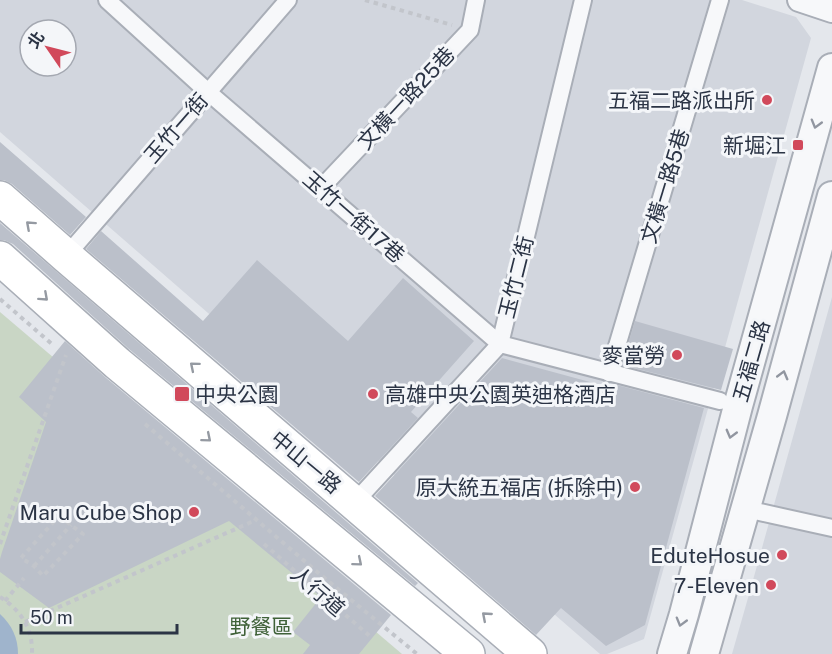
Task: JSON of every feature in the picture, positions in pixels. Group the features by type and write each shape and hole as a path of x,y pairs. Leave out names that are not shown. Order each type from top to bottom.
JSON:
{"main road":[{"name":"中山一路","path":"0,198 530,654"},
{"path":"0,258 117,363 468,654"}],"street":[{"name":"玉竹一街17巷","path":"107,0 208,92 500,344"},
{"name":"玉竹一街","path":"66,256 288,0"},
{"name":"文橫一路25巷","path":"321,189 470,30 476,0"},
{"name":"玉竹二街","path":"354,503 500,344 583,0"},
{"name":"文橫一路5巷","path":"609,373 720,0"},
{"path":"799,0 832,11"},
{"name":"五福二路","path":"672,654 832,68"},
{"name":"五福二路","path":"704,654 832,196"},
{"path":"500,344 720,401"},
{"path":"746,509 832,528"}],"path":[{"path":"365,0 470,30"},
{"path":"0,299 66,356 0,544"},
{"path":"138,418 316,571 417,654"},
{"path":"59,516 82,534 43,576 34,566 21,558 59,516"},
{"path":"25,622 256,520"},
{"path":"34,566 71,525"},
{"name":"人行道","path":"264,544 372,638"},
{"path":"5,601 24,578"},
{"path":"0,597 12,605 25,622 32,643 32,654"}],"shaded area":[{"path":"0,0 742,0 796,17 811,38 644,639 607,654 600,654 0,132"},
{"path":"832,297 832,654 732,654 748,598"}],"green space":[{"name":"中央公園","path":"0,312 402,654 0,654"}],"water":[{"path":"0,614 14,632 18,654 0,654"}],"building":[{"path":"0,142 86,217 70,235 12,184 0,180"},
{"path":"0,223 418,583 415,586 129,349 13,244 0,240"},
{"path":"101,231 203,321 257,260 348,341 403,278 474,341 411,412 418,418 359,482 86,249"},
{"name":"麥當勞","path":"635,321 733,349 721,390 622,365"},
{"path":"65,341 105,377 391,615 359,654 303,654 310,645 293,632 321,597 229,521 49,608 0,572 2,552 46,422 19,397"},
{"path":"502,358 612,388 613,384 704,408 645,625 606,646 561,608 536,635 375,496"}],"place":[{"name":"五福二路派出所","path":"767,100"},
{"name":"新堀江","path":"798,145"},
{"name":"麥當勞","path":"677,355"},
{"name":"中央公園","path":"182,394"},
{"name":"高雄中央公園英迪格酒店","path":"373,394"},
{"name":"原大統五福店 (拆除中)","path":"635,487"},
{"name":"Maru Cube Shop","path":"194,512"},
{"name":"EduteHosue","path":"782,555"},
{"name":"7-Eleven","path":"771,585"}],"park label":[{"name":"野餐區","path":"261,626"}]}
